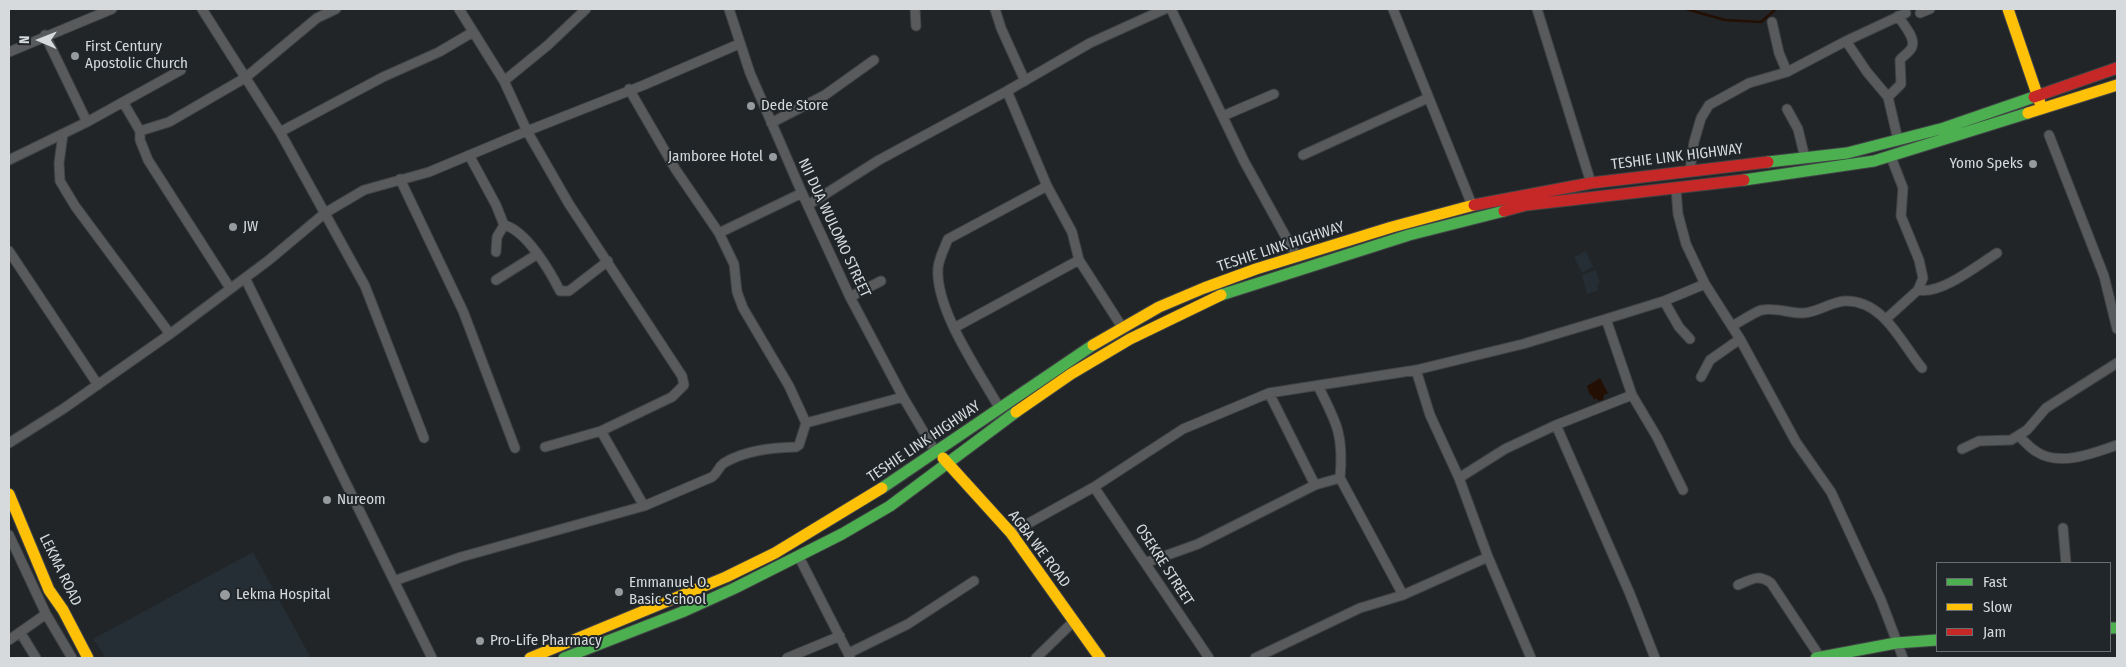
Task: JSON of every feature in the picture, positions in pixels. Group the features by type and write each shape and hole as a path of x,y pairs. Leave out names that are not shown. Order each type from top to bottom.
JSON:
{"main road":[{"path":"2008,9 2042,110"},
{"name":"TESHIE LINK HIGHWAY","path":"530,658 726,577 775,553 890,483 935,450 1000,409 1078,354 1159,307 1204,288 1256,269 1392,227 1472,205 1591,183 1847,153 1944,128 2117,68"},
{"name":"TESHIE LINK HIGHWAY","path":"564,658 682,612 799,557 890,506 1071,374 1130,339 1217,296 1410,235 1478,216 1526,206 1801,173 1891,157 2117,85"},
{"name":"AGBA WE ROAD","path":"935,450 949,462 1011,533 1100,658"},
{"name":"LEKMA ROAD","path":"9,494 50,590 63,610 88,658"},
{"path":"1818,657 1896,643 1936,640"}],"street":[{"path":"9,52 45,35 112,9"},
{"path":"202,9 280,132 365,286 424,438"},
{"path":"140,131 170,122 190,108 245,78 318,18 336,9"},
{"path":"459,9 504,81 527,131 569,204 682,376 684,386 672,397 601,431 545,447"},
{"path":"504,81 548,45 586,9"},
{"name":"NII DUA WULOMO STREET","path":"728,9 739,44 771,123 850,297 903,397 935,450"},
{"path":"915,9 916,26"},
{"path":"995,9 1001,28 1025,81"},
{"path":"808,204 879,160 1090,44 1165,9"},
{"path":"1172,9 1244,161 1297,257"},
{"path":"1394,9 1472,205"},
{"path":"1537,9 1591,183"},
{"path":"1920,13 1930,9"},
{"path":"1690,170 1694,142 1702,118 1709,105 1749,82 1787,72 1902,14 1911,37 1912,47 1900,60 1901,84 1888,97"},
{"path":"1772,22 1779,54 1787,72"},
{"path":"280,132 383,77 439,52 473,32"},
{"path":"45,35 87,122"},
{"path":"1846,41 1867,72 1888,97 1898,140"},
{"path":"9,443 63,409 170,334 325,213 364,190 429,172 629,89 644,85 739,44"},
{"path":"771,123 825,95 874,60"},
{"path":"9,160 87,122 181,70"},
{"path":"394,582 461,557 644,506 712,477 722,464 744,454 770,448 796,447 799,445 806,423 789,386 743,308 737,292 734,264 719,233 676,170 629,89"},
{"path":"1007,91 1047,186 1072,232 1079,260 1122,327"},
{"path":"1223,116 1274,94"},
{"path":"1303,155 1428,98"},
{"path":"123,102 140,131 140,140 148,160 230,288"},
{"path":"1787,109 1798,129 1805,158"},
{"path":"63,134 59,163 60,181 75,206 170,334"},
{"path":"2049,135 2104,276 2117,329"},
{"path":"469,154 496,204 504,225"},
{"path":"1886,319 1918,290 1922,278 1921,269 1900,216 1903,188 1891,157"},
{"path":"400,179 463,311 515,448"},
{"path":"1000,409 954,328 938,286 938,268 948,239 1047,186"},
{"path":"1676,189 1678,214 1686,244 1705,284 1740,339 1796,442 1831,492 1881,600 1903,658"},
{"path":"719,233 802,192"},
{"path":"504,225 510,226 520,233 548,269 560,290 568,290 608,262"},
{"path":"496,252 497,237 504,225"},
{"path":"9,251 98,385"},
{"path":"1918,290 1931,291 1946,284 1997,253"},
{"path":"496,280 536,255"},
{"path":"954,328 1079,260"},
{"path":"244,278 432,658"},
{"path":"850,297 881,280"},
{"path":"1011,533 1094,487 1184,429 1269,393 1416,370 1523,344 1664,301 1705,284"},
{"path":"1664,301 1679,327 1690,338"},
{"path":"1732,326 1761,310 1803,313 1842,301 1866,306 1886,319 1922,368"},
{"path":"1606,319 1632,394 1683,490"},
{"path":"1701,377 1710,360 1740,339"},
{"path":"1962,449 1979,442 2007,441 2019,436 2027,430 2046,408 2117,363"},
{"path":"1416,370 1430,415 1459,478 1488,557 1529,658"},
{"path":"1318,386 1333,416 1341,439 1340,478 1403,594"},
{"path":"1269,393 1314,485"},
{"path":"1459,478 1505,449 1556,425 1632,394"},
{"path":"806,423 903,397"},
{"path":"1556,425 1630,594 1655,658"},
{"path":"601,431 644,506"},
{"path":"2019,436 2037,452 2056,458 2082,456 2117,445"},
{"path":"1145,563 1198,544 1314,485 1340,478"},
{"name":"OSEKRE STREET","path":"1094,487 1209,658"},
{"path":"2063,528 2066,562"},
{"path":"9,535 46,614 72,658"},
{"path":"799,557 850,656 908,624 974,581"},
{"path":"1254,658 1360,608 1403,594 1488,557"},
{"path":"1738,585 1755,578 1764,578 1771,583 1818,657"},
{"path":"9,640 46,614"},
{"path":"1036,658 1074,621"},
{"path":"20,632 36,658"},
{"path":"787,658 840,636"}],"shaded area":[{"path":"1586,251 1593,267 1582,273 1574,257"},
{"path":"1596,270 1600,283 1597,286 1599,290 1587,294 1582,275"},
{"path":"1600,378 1608,393 1604,395 1603,400 1599,401 1596,398 1594,400 1592,395 1590,395 1587,386"},
{"name":"Lekma Hospital","path":"253,552 311,658 106,658 93,639"}],"waterway":[{"path":"1686,9 1725,20 1761,22 1776,9"}],"traffic: fast":[{"path":"1768,162 1847,153 1944,128 2034,97"},
{"path":"1744,180 1874,161 2028,113"},
{"path":"1221,295 1409,235 1504,211"},
{"path":"882,488 1093,345"},
{"path":"564,658 682,612 735,588 842,534 890,506 1016,412"},
{"path":"2111,628 2117,628"},
{"path":"1816,658 1896,643 1936,640"}],"traffic: slow":[{"path":"2008,9 2040,103"},
{"path":"2028,113 2117,85"},
{"path":"1093,345 1159,307 1204,288 1256,269 1392,227 1474,205"},
{"path":"1016,412 1071,374 1130,339 1221,295"},
{"path":"943,458 1011,533 1100,658"},
{"path":"530,658 726,577 775,553 882,488"},
{"path":"9,494 49,590 63,610 88,658"}],"traffic: jam":[{"path":"2034,97 2117,68"},
{"path":"1474,205 1591,183 1768,162"},
{"path":"1504,211 1526,205 1744,180"}],"place":[{"name":"First Century Apostolic Church","path":"75,56"},
{"name":"Dede Store","path":"751,106"},
{"name":"Jamboree Hotel","path":"773,157"},
{"name":"Yomo Speks","path":"2033,164"},
{"name":"JW","path":"233,227"},
{"name":"Nureom","path":"327,500"},
{"name":"Emmanuel O. Basic School","path":"619,592"},
{"name":"Lekma Hospital","path":"225,595"},
{"name":"Pro-Life Pharmacy","path":"480,641"}]}
